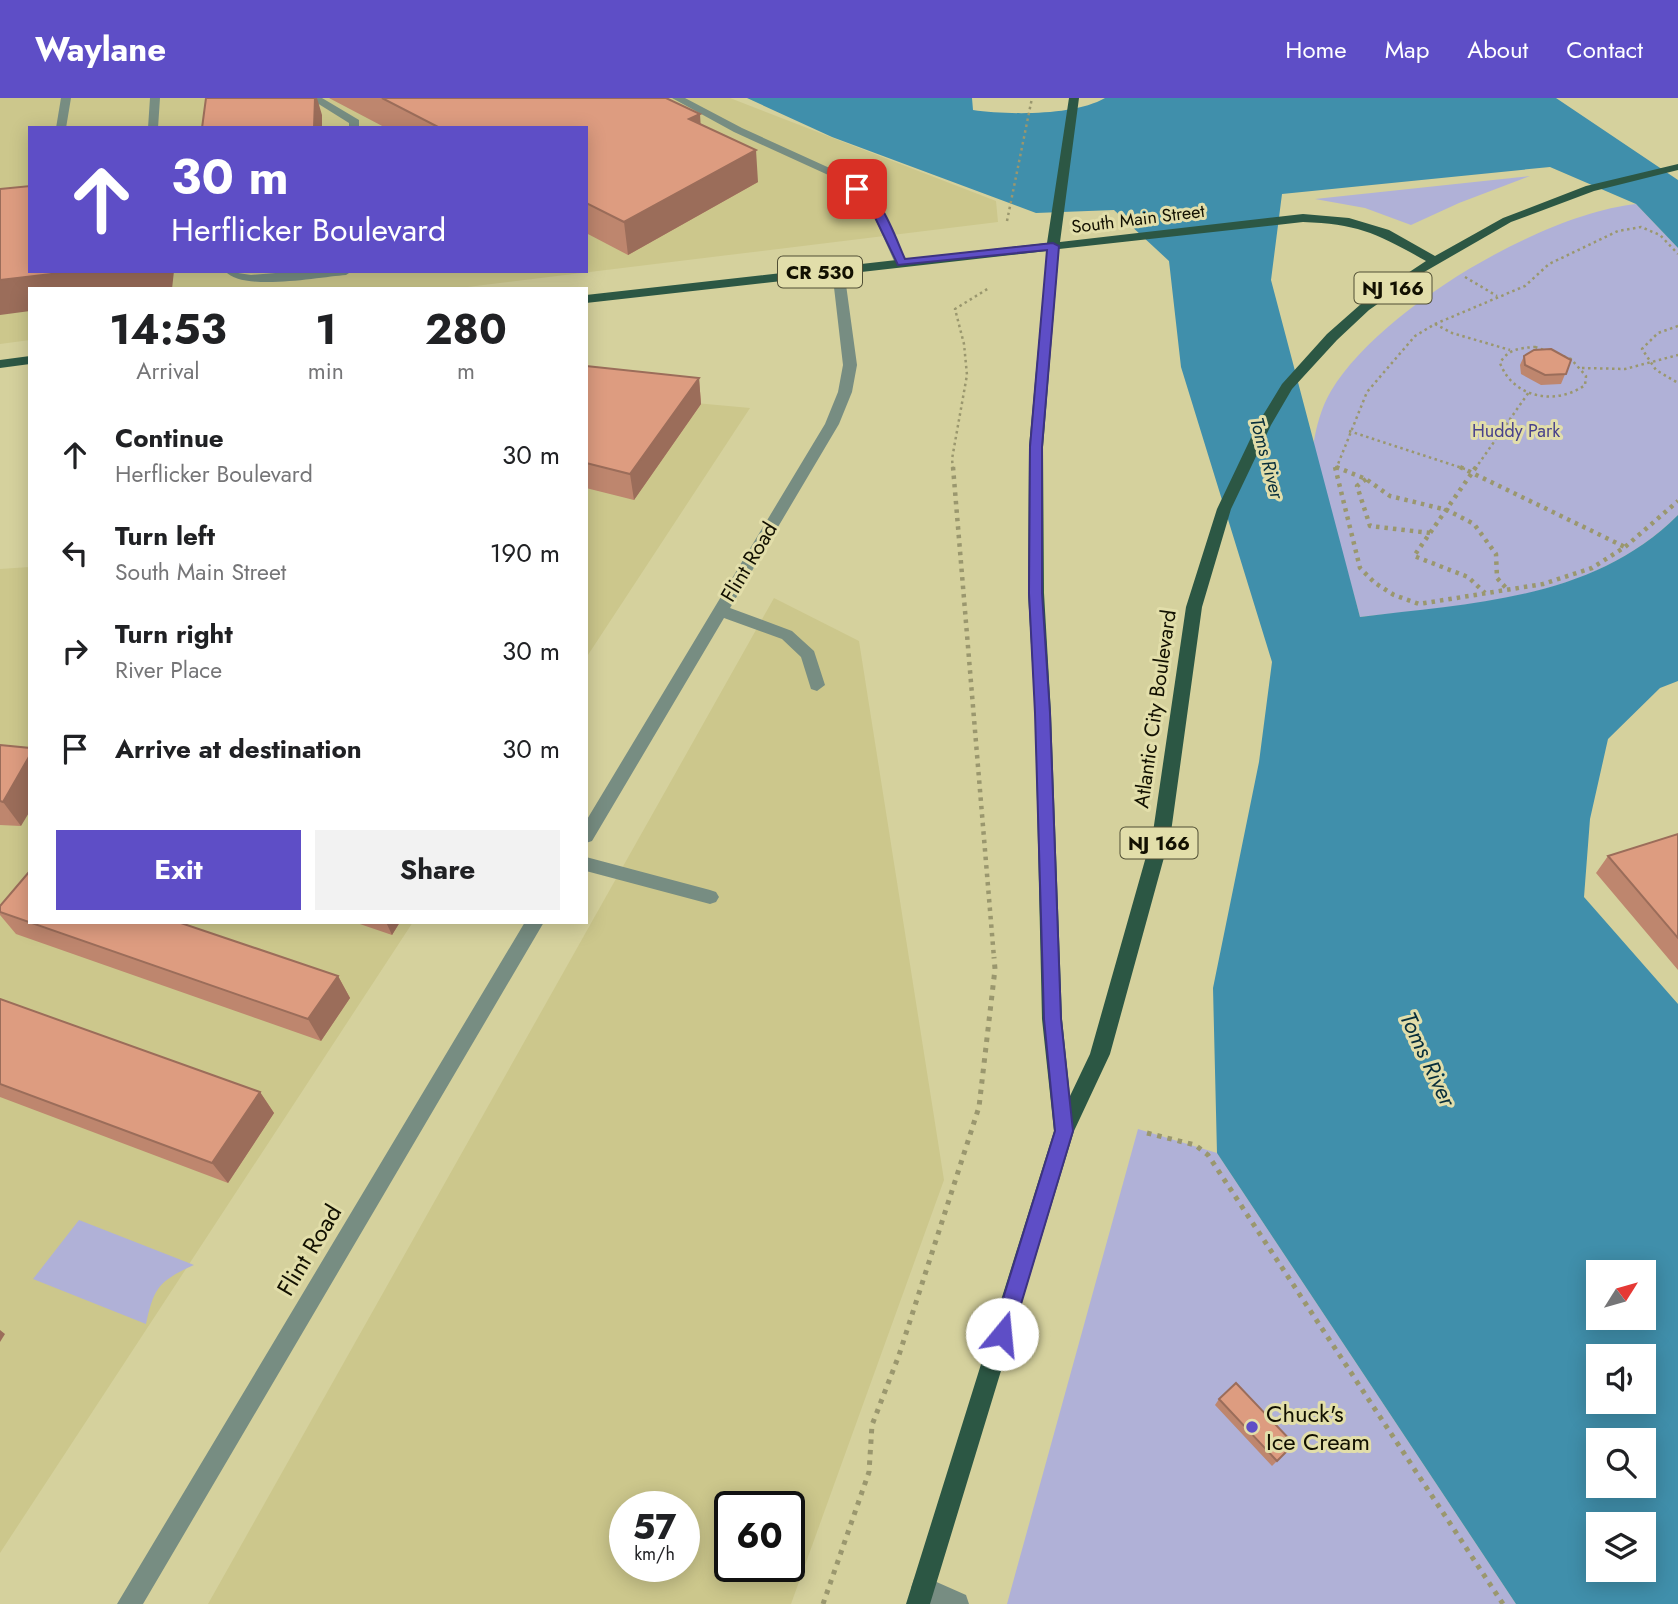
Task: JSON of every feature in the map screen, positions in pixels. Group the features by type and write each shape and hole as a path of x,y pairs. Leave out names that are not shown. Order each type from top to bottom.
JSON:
{"main road":[{"name":"NJ 166","path":"1064,1131 1052,1019 1043,713 1035,593 1036,447 1053,246 1074,98"},
{"name":"Atlantic City Boulevard","path":"921,1596 1064,1131 1100,1054 1162,832 1194,607 1224,509 1264,425 1287,387 1332,337 1365,307 1435,261 1507,220 1590,188 1676,168"},
{"name":"South Main Street","path":"588,299 1303,218 1345,220 1385,233 1435,261"},
{"path":"0,363 28,360"}],"street":[{"path":"61,126 66,98"},
{"path":"153,126 155,98"},
{"path":"314,98 354,125"},
{"path":"677,98 738,130 841,177 873,201 901,263"},
{"name":"Flint Road","path":"588,833 832,424 845,392 850,365 838,270"},
{"path":"232,273 251,279 320,273"},
{"path":"720,611 787,635 808,655 817,685"},
{"path":"588,865 710,897"},
{"name":"Flint Road","path":"129,1604 534,924"},
{"path":"921,1596 957,1604"}],"path":[{"path":"1006,224 1032,98"},
{"path":"1678,254 1660,235 1641,227 1618,231 1549,264 1525,286 1435,324 1415,336 1367,392 1335,467 1360,568 1375,583 1394,595 1419,604 1543,584 1592,568 1625,547 1678,501"},
{"path":"1455,271 1498,296"},
{"path":"822,1604 869,1472 872,1425 899,1355 979,1107 995,970 952,458 967,375 964,344 955,309 989,288"},
{"path":"1435,324 1449,333 1488,341 1511,351 1535,347 1549,349 1563,354 1582,368 1625,369 1678,355"},
{"path":"1678,326 1658,333 1642,349 1646,362 1678,383"},
{"path":"1511,351 1500,363 1501,371 1507,379 1529,392 1552,396 1576,393 1586,381 1582,368"},
{"path":"1485,593 1468,577 1414,556 1529,392"},
{"path":"1349,431 1474,472 1625,547"},
{"path":"1335,467 1366,480 1390,496 1447,510 1474,524 1496,554 1497,578 1508,590"},
{"path":"1366,480 1357,486 1370,526 1430,533"},
{"path":"1147,1133 1195,1145 1208,1155 1503,1604"}],"shaded area":[{"path":"0,98 730,98 996,201 998,222 588,272 588,126 28,126 28,273 582,273 467,287 28,287 28,340 0,344"},
{"path":"588,393 750,408 588,655"},
{"path":"28,567 28,924 412,924 0,1553 0,569"},
{"path":"774,598 859,641 944,1180 805,1565 805,1491 714,1491 714,1582 799,1582 791,1604 208,1604"}],"green space":[{"path":"1530,176 1411,225 1365,208 1315,199"},
{"name":"Huddy Park","path":"1636,204 1678,248 1678,515 1645,543 1608,565 1570,581 1487,601 1360,617 1313,447 1319,418 1331,391 1354,360 1386,329 1424,298 1467,270 1556,226 1598,212"},
{"path":"1138,1129 1217,1153 1516,1604 1007,1604"},
{"path":"79,1220 194,1265 166,1281 155,1293 146,1324 33,1279"}],"water":[{"name":"Toms River","path":"747,98 972,98 973,110 1040,113 1076,108 1105,98 1556,98 1678,180 1678,248 1636,204 1550,167 1282,194 1271,280 1360,617 1487,601 1570,581 1608,565 1645,543 1678,515 1678,681 1660,688 1608,739 1590,819 1584,897 1678,1004 1678,1604 1516,1604 1217,1153 1213,988 1259,762 1272,662 1181,367 1169,261 1114,210 1036,213 832,137"}],"building":[{"path":"206,98 315,98 314,126 202,126"},
{"path":"382,98 666,98 700,114 689,119 756,150 624,222 588,204 588,126 436,126"},
{"path":"28,186 28,273 60,273 0,280 0,189"},
{"path":"1551,349 1571,360 1566,374 1545,375 1525,365 1524,356 1534,350"},
{"path":"588,366 699,378 630,474 588,464"},
{"path":"0,745 28,748 28,758 3,802 0,801"},
{"path":"1678,834 1678,938 1608,856"},
{"path":"28,873 28,922 0,912 0,906"},
{"path":"35,924 184,924 338,976 308,1019"},
{"path":"0,999 260,1092 212,1163 0,1084"},
{"name":"Chuck's Ice Cream","path":"1236,1383 1294,1444 1277,1461 1219,1399"}],"place":[{"name":"Chuck's Ice Cream","path":"1252,1427"}],"route":[{"path":"857,189 873,201 901,263 1053,246 1036,447 1035,593 1043,713 1052,1019 1064,1131 1002,1334"}]}
